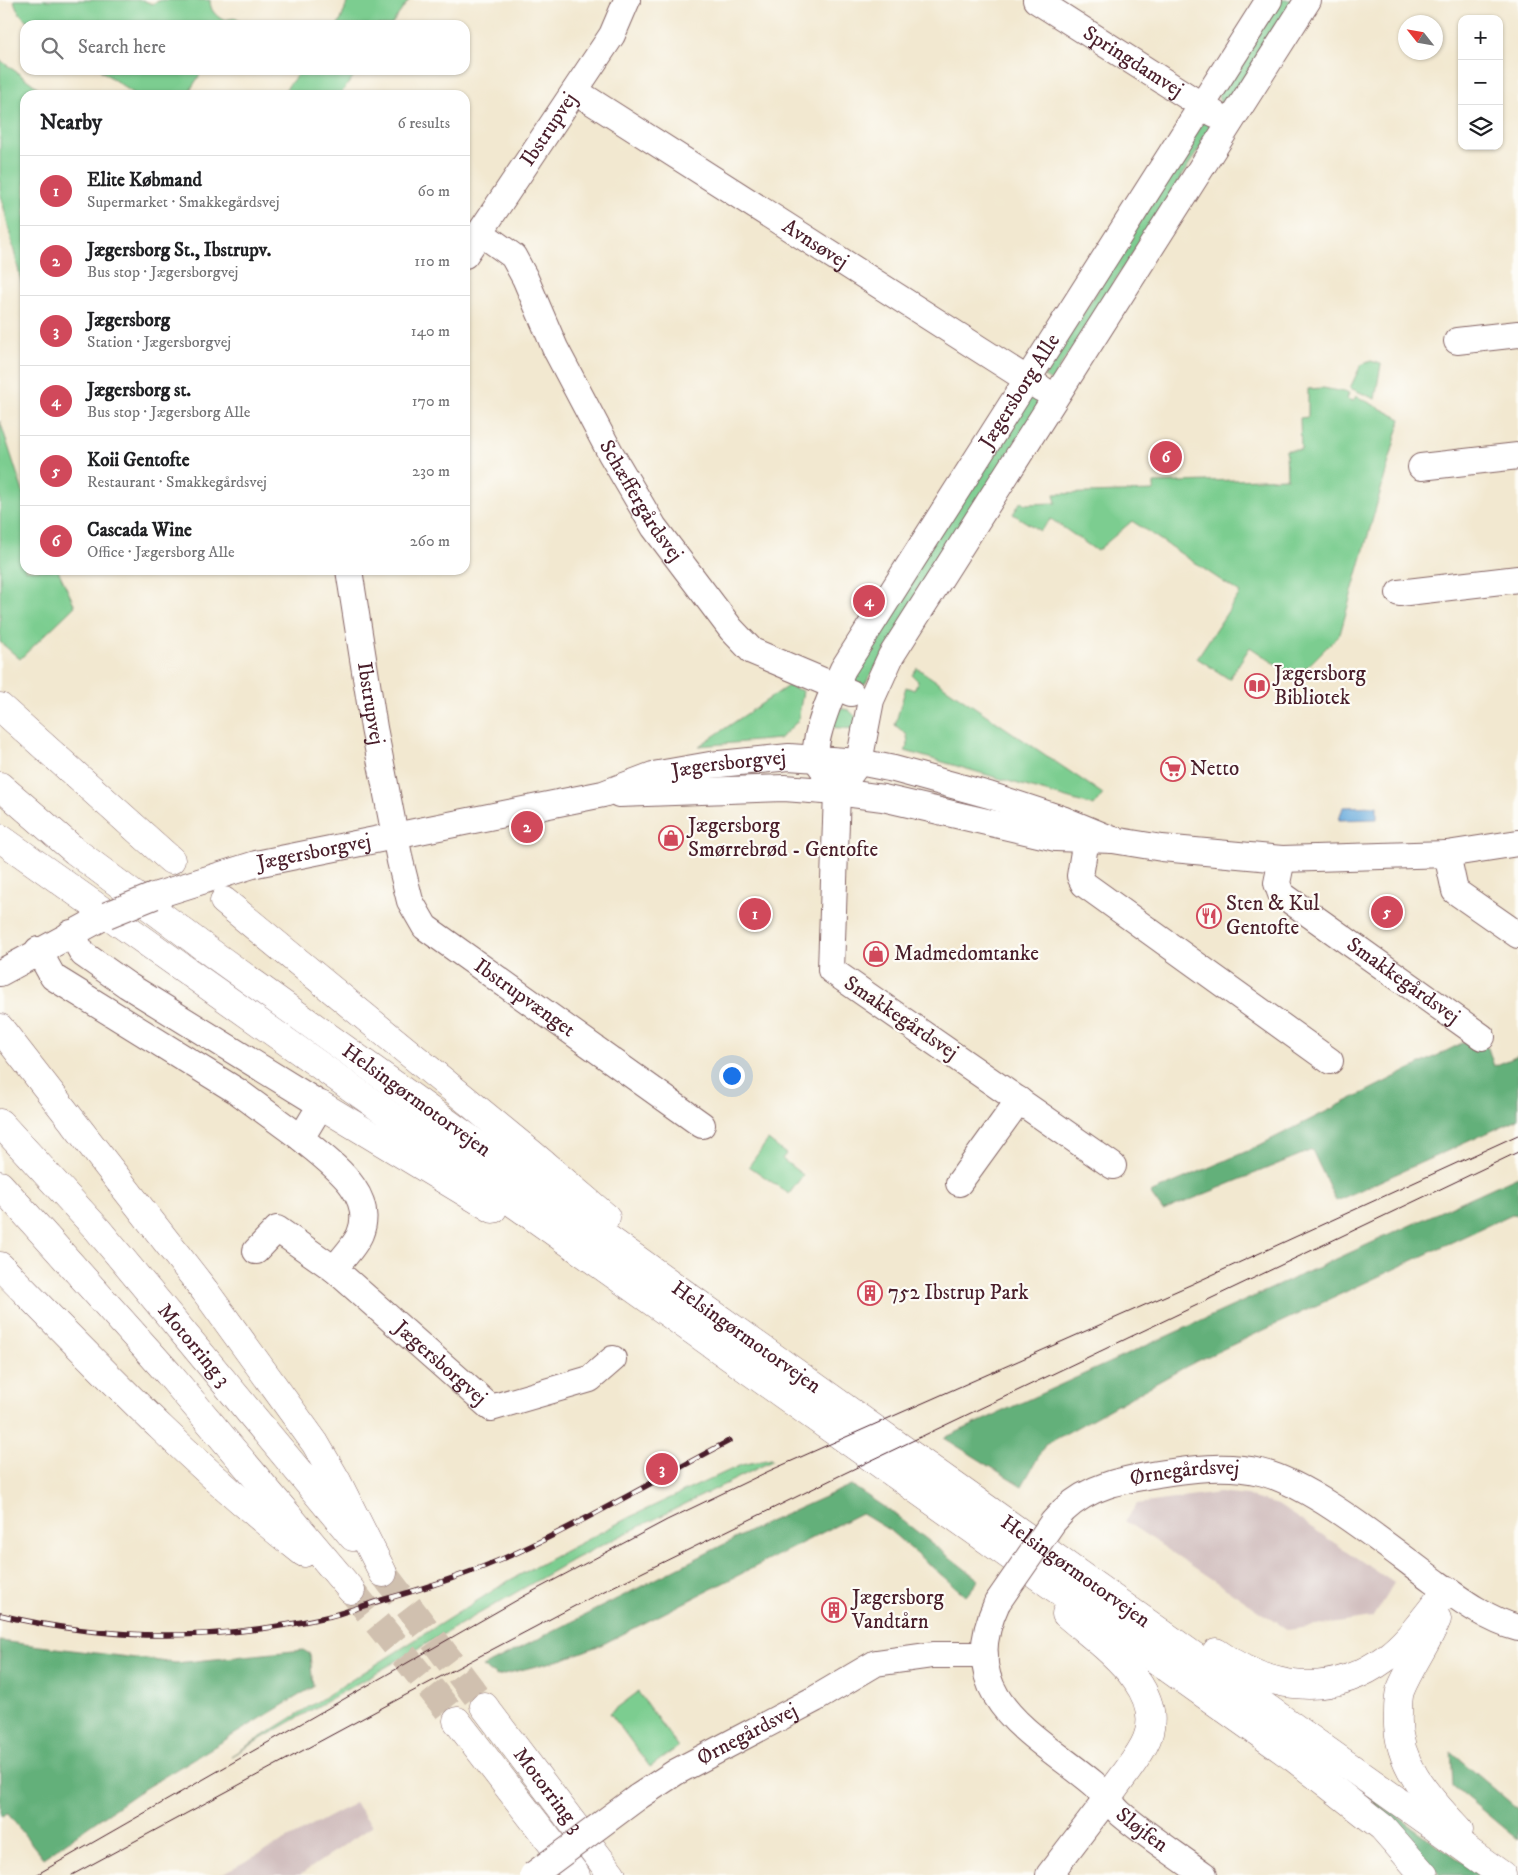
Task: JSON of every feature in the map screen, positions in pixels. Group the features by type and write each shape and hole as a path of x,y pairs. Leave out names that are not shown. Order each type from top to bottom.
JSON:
{"highway":[{"path":"0,707 171,860"},
{"name":"Helsingørmotorvejen","path":"0,786 90,863 692,1299 1502,1875"},
{"name":"Helsingørmotorvejen","path":"0,838 1294,1758 1382,1827 1424,1875"},
{"path":"224,902 532,1154 618,1228 692,1299"},
{"name":"Motorring 3","path":"0,1028 205,1291 315,1443 337,1481 383,1573 98,1230 0,1123"},
{"path":"321,1105 507,1218 600,1266"},
{"name":"Motorring 3","path":"0,1185 168,1373 351,1590 269,1525 156,1424 0,1266"},
{"path":"946,1510 1126,1667 1142,1688 1150,1709 1145,1744 1107,1799"},
{"path":"1049,1553 1138,1598 1235,1666 1273,1681 1300,1685 1333,1684 1348,1680 1379,1663 1398,1648 1447,1590"},
{"path":"1447,1590 1434,1627 1408,1673 1399,1694 1398,1722 1402,1747 1411,1772 1431,1800 1502,1875"},
{"name":"Motorring 3","path":"484,1706 612,1875"},
{"name":"Motorring 3","path":"457,1721 576,1875"}],"street":[{"name":"Ibstrupvej","path":"470,248 612,35 627,0"},
{"name":"Springdamvej","path":"1036,0 1230,123"},
{"name":"Jægersborg Alle","path":"816,758 822,725 834,687 856,648 1269,0"},
{"name":"Jægersborg Alle","path":"859,762 871,700 890,656 1308,0"},
{"name":"Avnsøvej","path":"575,91 1055,397"},
{"name":"Schæffergårdsvej","path":"481,233 513,256 525,278 555,348 611,454 654,527 731,630 752,652 834,687 871,700"},
{"path":"1457,341 1518,334"},
{"path":"1421,467 1518,456"},
{"name":"Ibstrupvej","path":"350,575 374,728 395,835"},
{"path":"1399,592 1518,579"},
{"name":"Jægersborgvej","path":"0,973 38,950 106,915 185,885 235,870 395,835 603,794 653,775 687,768 789,757 859,762"},
{"path":"816,758 837,792"},
{"path":"837,792 859,762 894,769 989,795 1062,819 1113,840"},
{"name":"Jægersborgvej","path":"603,794 654,794 784,788 837,792"},
{"path":"837,792 883,798 1056,838 1113,840 1162,848 1282,859 1447,854 1518,843"},
{"name":"Smakkegårdsvej","path":"837,792 831,970 1113,1166"},
{"name":"Ibstrupvænget","path":"395,835 410,901 425,927 702,1125"},
{"path":"1086,839 1080,876 1084,884 1330,1061"},
{"path":"1447,854 1455,891 1518,935"},
{"name":"Smakkegårdsvej","path":"1282,859 1277,883 1281,894 1482,1037"},
{"path":"171,860 185,885 224,902"},
{"path":"224,902 223,885 228,876 235,870"},
{"path":"73,932 84,954 126,985 321,1105 302,1138"},
{"path":"38,950 53,976 237,1091 302,1138 352,1184 364,1207 360,1234 334,1269"},
{"path":"959,1183 1019,1100"},
{"name":"Jægersborgvej","path":"256,1251 277,1229 334,1269 491,1408 590,1379 613,1359"},
{"name":"Ørnegårdsvej","path":"1107,1799 1095,1784 1027,1733 1006,1713 990,1683 985,1655 990,1619 997,1603 1053,1522 1083,1494 1102,1486 1128,1479 1208,1469 1260,1472 1299,1488 1332,1508 1447,1590 1481,1611 1518,1628"},
{"name":"Ørnegårdsvej","path":"533,1875 638,1797 676,1772 815,1699 876,1663 933,1655 985,1655"},
{"path":"1049,1875 1107,1799"},
{"name":"Sløjfen","path":"1107,1799 1120,1813 1204,1875"}],"shaded area":[{"path":"1219,1493 1246,1496 1278,1505 1394,1583 1372,1618 1288,1630 1125,1521 1137,1504"},
{"path":"355,1803 372,1826 300,1875 220,1875"}],"green space":[{"path":"14,0 143,0 152,4 161,0 210,0 215,14 223,20 26,20 17,8"},
{"path":"348,0 409,0 395,20 341,20"},
{"path":"1276,0 1301,0 1227,106 1220,103 1218,92"},
{"path":"0,60 41,90 20,90 20,277 0,191"},
{"path":"107,75 200,75 190,90 129,90"},
{"path":"297,75 354,75 344,90 285,90"},
{"path":"1203,121 1213,127 1051,381 1044,377"},
{"path":"1371,361 1381,364 1375,399 1350,388 1361,365"},
{"path":"1323,388 1349,393 1347,399 1353,401 1356,396 1401,419 1340,634 1296,678 1250,647 1229,679 1197,658 1240,593 1132,521 1097,551 1051,519 1040,531 1013,514 1021,501 1025,504 1056,503 1054,494 1154,491 1154,483 1287,478 1286,450 1301,450 1300,418 1308,417 1308,389"},
{"path":"1027,396 1034,398 1039,404 865,684 860,685 853,681 850,670"},
{"path":"0,421 20,483 20,575 60,575 75,606 20,659 0,642"},
{"path":"917,668 1103,794 1094,806 905,751 908,746 907,735 895,725 906,687 914,690 918,681 912,675"},
{"path":"788,686 803,691 798,721 779,739 699,746"},
{"path":"839,708 849,710 858,719 856,729 828,727"},
{"path":"1468,1040 1488,1048 1494,1066 1518,1056 1518,1119 1336,1201 1312,1150 1163,1211 1150,1193 1252,1149"},
{"path":"768,1140 786,1154 782,1159 803,1175 789,1194 749,1166"},
{"path":"1518,1176 1518,1215 1512,1214 1187,1366 1045,1445 1022,1486 944,1438"},
{"path":"771,1459 772,1461 576,1558 231,1756 510,1580 630,1517 741,1465"},
{"path":"851,1485 893,1513 979,1580 966,1596 889,1530 861,1513 603,1644 564,1659 497,1676 483,1667 760,1526"},
{"path":"0,1641 176,1663 303,1650 310,1654 313,1687 137,1793 43,1858 8,1814 0,1816"},
{"path":"638,1692 678,1747 650,1767 610,1713"},
{"path":"1451,1752 1518,1809 1518,1840 1453,1786"},
{"path":"1367,1795 1481,1875 1440,1875"}],"water":[{"path":"1377,806 1377,819 1339,820 1343,807"}],"tunnel":[{"path":"383,1573 484,1706"},
{"path":"351,1590 457,1721"}],"tram line":[{"path":"36,1875 526,1595 667,1520 769,1471 1190,1285 1518,1135"},
{"path":"72,1875 590,1598 845,1473 1518,1152"}],"railway":[{"path":"0,1615 80,1630 161,1635 242,1631 282,1626 330,1616 439,1583 513,1554 581,1521 729,1441"}],"place":[{"name":"Cascada Wine","path":"1166,457"},
{"name":"Jægersborg st.","path":"869,601"},
{"name":"Jægersborg Bibliotek","path":"1257,686"},
{"name":"Netto","path":"1173,769"},
{"name":"Jægersborg St., Ibstrupv.","path":"527,827"},
{"name":"Jægersborg Smørrebrød - Gentofte","path":"671,838"},
{"name":"Koii Gentofte","path":"1387,912"},
{"name":"Elite Købmand","path":"755,914"},
{"name":"Sten & Kul Gentofte","path":"1209,916"},
{"name":"Madmedomtanke","path":"876,954"},
{"name":"752 Ibstrup Park","path":"870,1293"},
{"name":"Jægersborg","path":"662,1469"},
{"name":"Jægersborg Vandtårn","path":"834,1610"}]}
